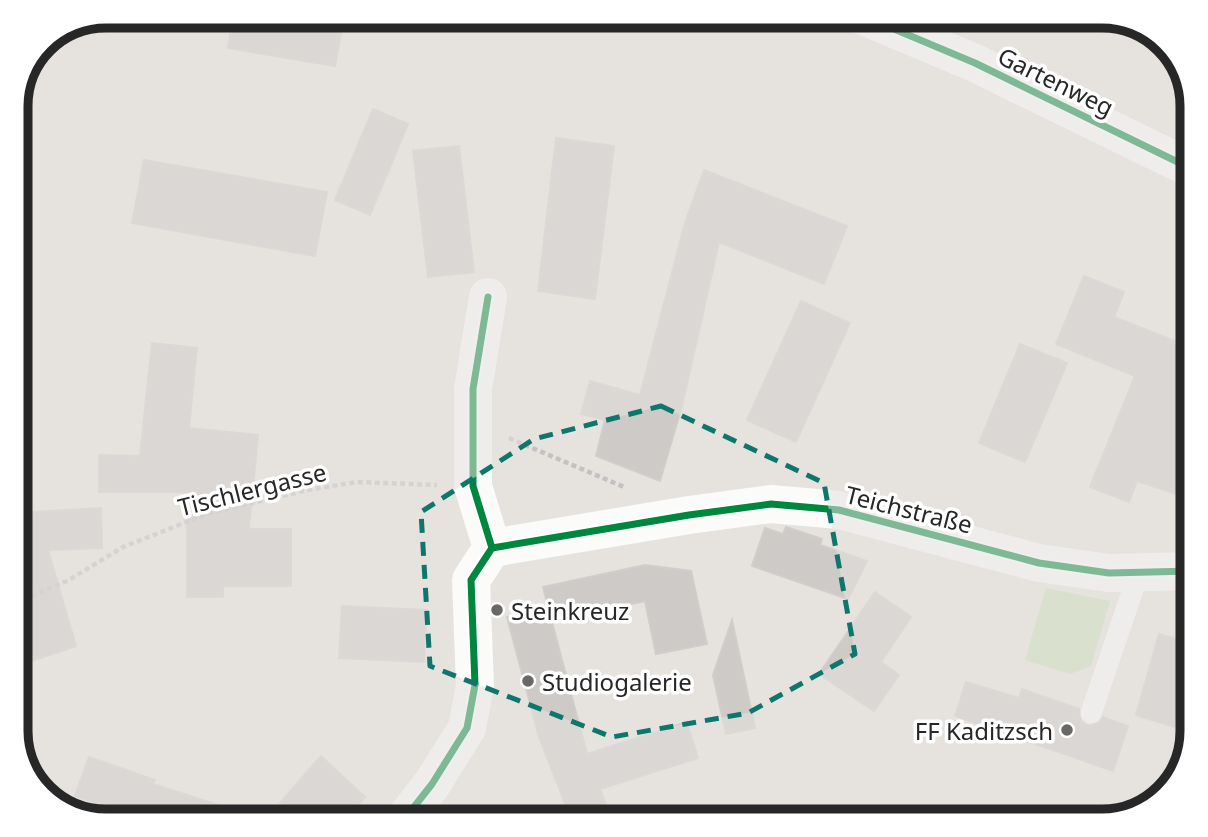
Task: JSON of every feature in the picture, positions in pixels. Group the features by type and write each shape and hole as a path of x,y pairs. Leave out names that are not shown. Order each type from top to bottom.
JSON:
{"street":[{"name":"Gartenweg","path":"892,28 975,63 1180,163"},
{"path":"412,809 432,784 467,728 475,685 471,580 492,548 473,486 473,389 488,297"},
{"name":"Teichstraße","path":"492,548 689,514 771,504 839,510 1039,563 1110,573 1180,571"}],"lane":[{"path":"1091,713 1139,572"}],"path":[{"path":"473,423 625,488"}],"highlighted area":[{"path":"661,406 824,483 855,654 748,713 612,737 430,666 421,512 534,439"}],"green space":[{"path":"1046,588 1110,601 1091,666 1070,674 1025,660"}],"building":[{"path":"231,28 342,28 335,66 228,48"},
{"path":"373,109 408,124 370,215 335,200"},
{"path":"556,138 614,146 595,299 538,291"},
{"path":"459,146 474,272 428,277 413,151"},
{"path":"144,160 327,192 315,256 132,223"},
{"path":"704,170 847,226 824,284 719,242 682,406 660,481 596,456 605,420 581,414 590,381 640,395 685,223"},
{"path":"1084,276 1124,292 1114,317 1180,343 1180,495 1137,481 1129,502 1090,487 1135,376 1056,344"},
{"path":"801,301 850,323 796,442 747,420"},
{"path":"152,343 197,348 189,428 258,435 249,529 291,529 291,586 223,586 223,597 187,597 187,492 99,492 99,455 140,456"},
{"path":"1020,344 1067,363 1025,462 979,443"},
{"path":"101,508 102,548 48,550 76,646 28,662 28,512"},
{"path":"786,527 822,539 820,545 867,561 848,599 752,566 765,528 783,534"},
{"path":"645,565 691,571 707,644 656,654 645,601 552,621 543,587"},
{"path":"875,592 911,617 881,662 899,675 874,711 819,674"},
{"path":"342,606 426,610 424,662 339,658"},
{"path":"548,607 587,754 687,722 698,758 600,789 608,809 567,809 539,737 507,617"},
{"path":"732,620 755,728 726,734 713,675"},
{"path":"1159,634 1180,640 1180,729 1136,715"},
{"name":"FF Kaditzsch","path":"966,682 1019,698 1022,689 1079,709 1081,721 1087,726 1099,723 1103,717 1128,726 1113,771 955,716"},
{"path":"321,756 365,797 354,809 287,809 280,803"},
{"path":"89,757 155,780 153,784 230,809 112,809 75,796"}],"cycle path":[{"path":"892,28 975,63 1180,163"},
{"path":"488,297 473,389 473,486 492,548"},
{"path":"412,809 432,784 467,728 475,685 471,580 492,548 771,504 839,510 1039,563 1109,573 1180,571"}],"place":[{"name":"Steinkreuz","path":"497,610"},
{"name":"Studiogalerie","path":"528,681"},
{"name":"FF Kaditzsch","path":"1067,730"}]}
